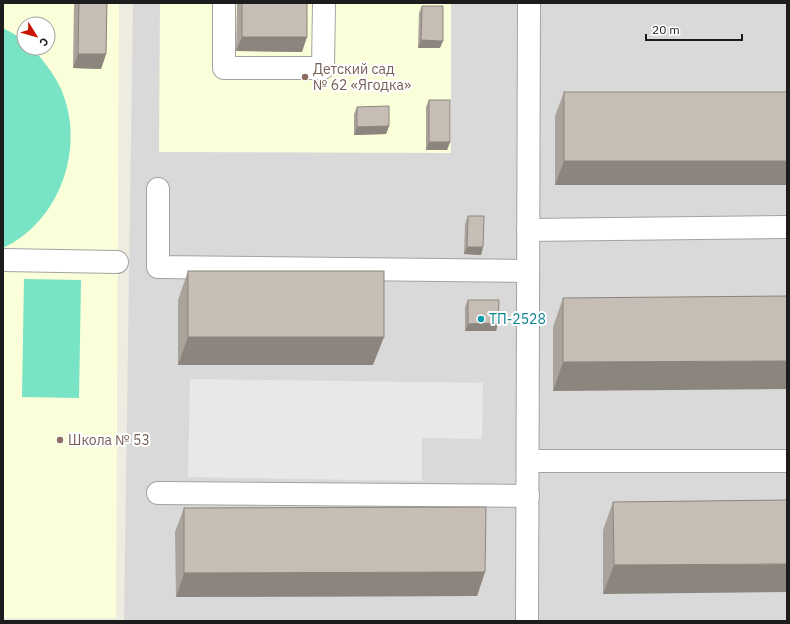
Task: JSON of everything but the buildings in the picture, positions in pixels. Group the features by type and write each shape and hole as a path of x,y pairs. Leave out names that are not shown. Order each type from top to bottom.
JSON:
{"lane":[{"path":"224,3 224,68 324,68 324,3"},
{"path":"527,621 529,3"},
{"path":"158,188 158,267 528,271"},
{"path":"528,230 787,227"},
{"path":"3,260 117,262"},
{"path":"528,461 787,461"},
{"path":"158,493 528,496"}],"shaded area":[{"name":"Школа № 53","path":"3,3 119,3 116,618 3,618"},
{"path":"133,3 787,3 787,621 124,621"},
{"name":"Детский сад № 62 «Ягодка»","path":"160,3 451,3 451,153 159,152"},
{"path":"190,379 483,383 482,439 422,438 422,481 188,477"}],"green space":[{"path":"3,28 16,35 16,56 39,56 52,73 61,89 68,111 71,134 69,157 63,180 53,201 40,220 23,236 3,248"},
{"path":"24,279 81,280 79,398 22,397"}],"place":[{"name":"Детский сад № 62 «Ягодка»","path":"305,77"},
{"name":"ТП-2528","path":"481,319"},
{"name":"Школа № 53","path":"60,440"}]}
